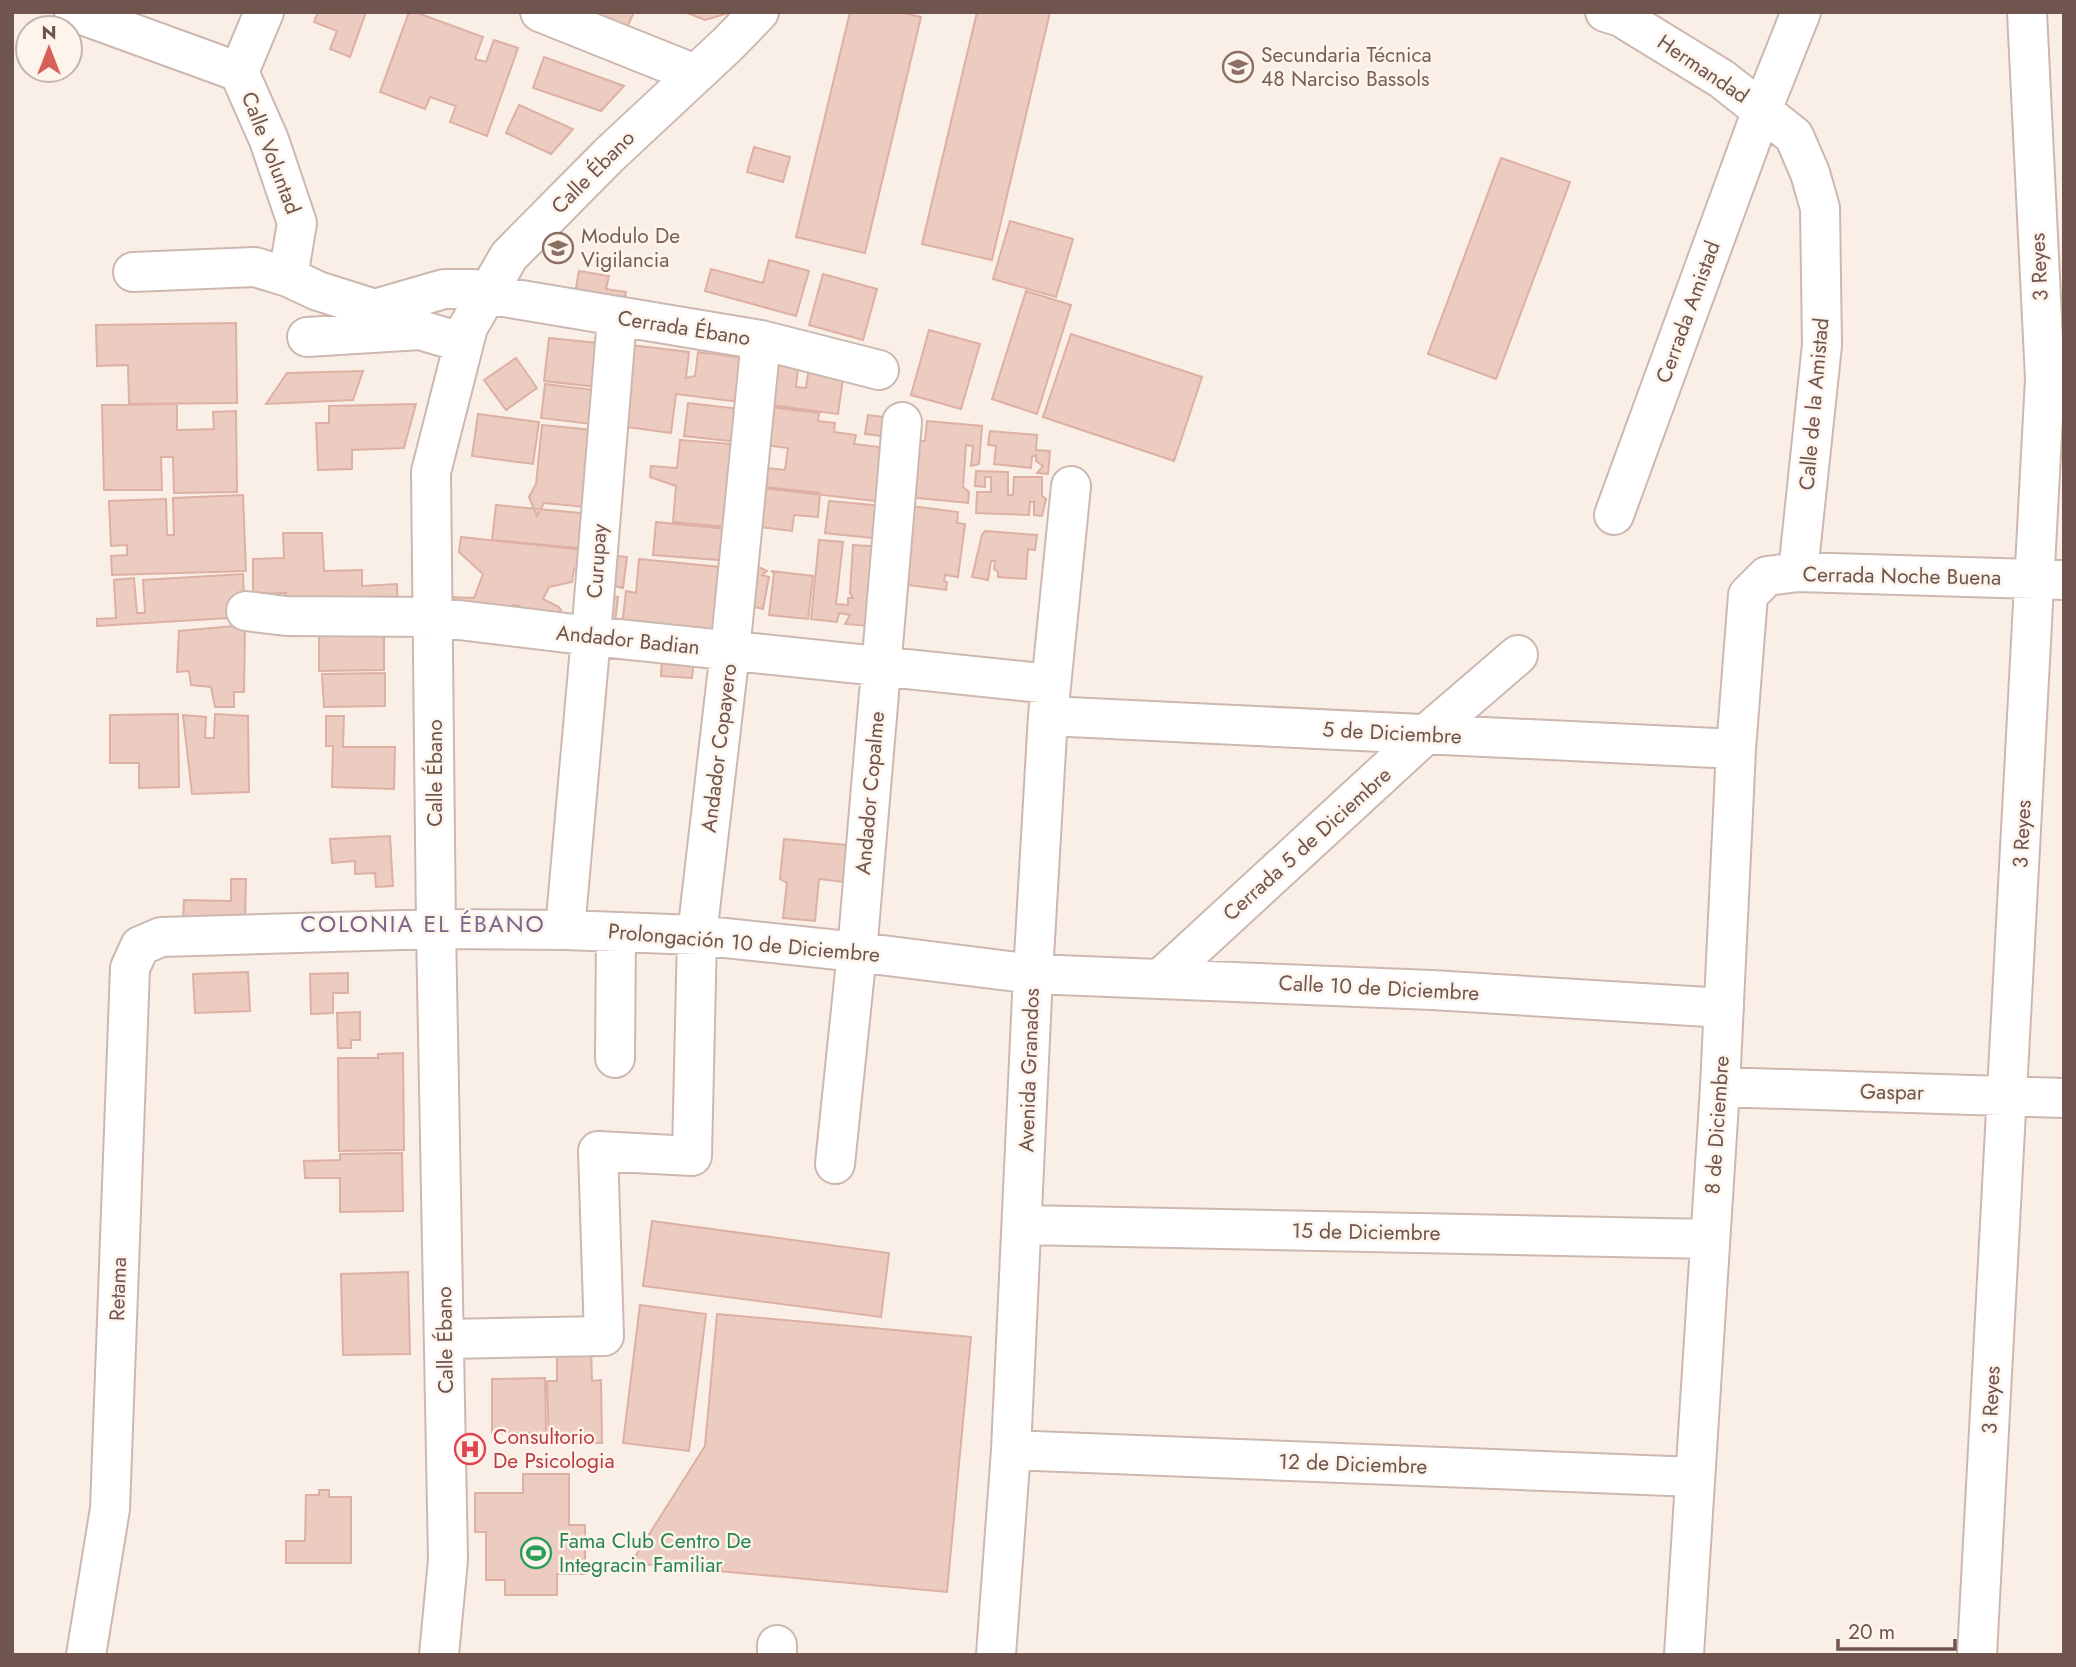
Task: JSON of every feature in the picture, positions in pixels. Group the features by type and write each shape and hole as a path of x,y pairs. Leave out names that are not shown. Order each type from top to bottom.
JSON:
{"street":[{"path":"74,12 239,72 264,12"},
{"path":"540,12 695,74"},
{"name":"Calle Ébano","path":"439,1655 448,1560 436,929 431,472 468,327 509,256 609,155 759,12"},
{"name":"Hermandad","path":"1605,12 1621,17 1684,53 1762,110"},
{"path":"1762,110 1801,12"},
{"name":"3 Reyes","path":"1977,1655 2008,1095 2049,580 2045,379 2027,12"},
{"name":"Calle Voluntad","path":"239,72 269,140 297,223 288,277"},
{"name":"Cerrada Amistad","path":"1614,515 1762,110"},
{"name":"Calle de la Amistad","path":"1762,110 1794,136 1810,173 1820,208 1822,345 1798,572"},
{"path":"133,272 255,267 375,309 444,289 474,289 488,293"},
{"path":"413,268 445,272 488,293"},
{"name":"Cerrada Ébano","path":"488,293 617,318 761,340 880,370"},
{"name":"Curupay","path":"565,930 617,318"},
{"path":"307,337 420,330 464,343"},
{"name":"Andador Copayero","path":"445,1339 604,1336 598,1151 692,1156 697,935 730,651 761,340"},
{"name":"Andador Copalme","path":"835,1164 857,951 902,422"},
{"name":"Avenida Granados","path":"996,1655 1011,1450 1033,974 1049,700 1071,486"},
{"name":"Cerrada Noche Buena","path":"1748,595 1767,576 1798,572 2049,580"},
{"name":"8 de Diciembre","path":"1684,1655 1720,1087 1736,749 1748,595"},
{"name":"Andador Badian","path":"246,611 286,616 434,617 881,667 1049,700"},
{"name":"Cerrada 5 de Diciembre","path":"1160,979 1518,654"},
{"name":"5 de Diciembre","path":"1049,700 1426,735 1736,749"},
{"name":"Prolongación 10 de Diciembre","path":"161,937 436,929 697,935 857,951 1033,974"},
{"path":"615,1058 616,932"},
{"name":"Retama","path":"86,1655 110,1509 130,968 140,946 161,937"},
{"name":"Calle 10 de Diciembre","path":"1033,974 1432,990 1724,1008"},
{"name":"Gaspar","path":"1720,1087 2064,1098"},
{"name":"15 de Diciembre","path":"1023,1225 1710,1239"},
{"name":"12 de Diciembre","path":"1011,1450 1695,1477"}],"building":[{"path":"318,12 366,12 350,57 330,49 337,31 314,22"},
{"path":"409,12 483,37 475,59 486,62 494,40 518,48 487,136 450,122 456,106 430,97 425,109 380,92"},
{"path":"583,12 634,12 626,30"},
{"path":"685,12 732,12 705,20"},
{"path":"850,12 899,12 921,17 865,253 796,237"},
{"path":"977,12 1050,12 992,260 922,244"},
{"path":"544,57 624,86 601,111 533,88"},
{"path":"519,105 573,129 551,154 506,133"},
{"path":"754,147 790,157 783,182 747,172"},
{"path":"1501,158 1570,182 1496,379 1428,354"},
{"path":"1010,221 1073,239 1056,297 993,279"},
{"path":"769,260 809,271 796,316 705,291 711,269 763,283"},
{"path":"579,271 609,276 606,289 626,292 622,314 573,305"},
{"path":"823,274 877,289 863,340 809,325"},
{"path":"1026,291 1071,305 1037,414 992,399"},
{"path":"236,323 237,403 129,404 128,365 97,366 96,325"},
{"path":"929,330 980,344 961,409 911,395"},
{"path":"1071,334 1202,377 1174,461 1043,417"},
{"path":"549,338 598,343 606,388 544,381"},
{"path":"630,345 689,352 686,378 695,376 698,352 753,359 747,403 676,394 671,433 627,427 629,414 621,412"},
{"path":"516,358 537,388 506,410 484,380"},
{"path":"768,363 798,368 796,387 806,388 809,367 844,371 838,414 762,404"},
{"path":"363,371 353,400 266,404 287,373"},
{"path":"545,384 603,391 599,425 541,418"},
{"path":"688,403 749,410 739,442 684,436"},
{"path":"177,404 177,430 214,429 213,412 236,411 237,492 174,493 173,457 161,457 162,490 104,490 102,405"},
{"path":"416,404 404,448 352,450 352,469 318,470 316,423 329,423 329,406"},
{"path":"769,407 819,413 818,421 835,423 834,432 856,435 854,444 879,447 886,443 883,436 865,434 868,415 901,419 892,503 754,487 757,467 785,470 788,448 764,445"},
{"path":"478,414 539,422 533,464 472,456"},
{"path":"927,421 982,426 979,464 971,466 973,446 966,445 963,487 969,492 968,503 908,497 908,440 925,441"},
{"path":"542,425 604,431 596,508 544,503 537,516 529,497 536,484"},
{"path":"990,431 1037,435 1036,450 1050,451 1048,474 1037,473 1043,466 1036,461 1036,455 1032,457 1031,468 994,464 996,446 988,445"},
{"path":"680,440 744,445 738,528 673,522 676,486 650,477 651,466 677,468"},
{"path":"976,471 1008,472 1008,495 1013,495 1014,477 1042,477 1042,496 1046,499 1042,516 1034,515 1034,502 1030,502 1029,515 976,513 977,492 991,492 991,477 985,477 985,487 975,486"},
{"path":"756,486 820,493 818,517 794,515 792,531 752,526"},
{"path":"243,495 246,571 112,575 111,556 127,555 127,545 111,546 109,501 166,499 167,535 174,535 173,498"},
{"path":"829,501 884,506 881,539 825,533"},
{"path":"496,505 591,514 587,549 492,540"},
{"path":"903,505 958,512 957,523 965,524 958,577 945,575 946,590 893,583"},
{"path":"656,522 737,530 731,561 653,555"},
{"path":"985,531 1037,535 1035,550 1028,549 1026,579 998,577 998,572 994,569 995,561 991,561 988,580 972,577"},
{"path":"283,533 322,533 324,571 362,570 362,586 397,584 398,613 286,616 286,593 253,594 253,559 284,558"},
{"path":"461,537 585,550 584,566 574,569 572,582 549,587 543,599 559,607 565,617 518,624 519,606 513,605 507,615 451,613 451,597 474,598 483,574 459,552"},
{"path":"819,540 843,542 836,604 848,605 848,598 853,598 850,593 853,545 886,547 881,627 845,624 850,615 839,613 837,622 811,619"},
{"path":"603,554 627,557 623,588 614,586 612,596 618,597 614,631 593,628"},
{"path":"639,559 731,568 711,645 621,635 626,591 636,593"},
{"path":"752,564 767,571 762,575 769,577 763,609 742,604"},
{"path":"771,571 813,576 808,619 769,615 774,573"},
{"path":"243,574 245,617 97,626 97,619 116,618 114,580 134,578 137,613 145,613 143,580"},
{"path":"245,625 244,692 234,692 234,707 215,707 211,687 191,685 189,671 177,672 179,631"},
{"path":"384,630 384,670 319,671 319,631"},
{"path":"662,658 694,660 692,678 661,676"},
{"path":"385,673 385,706 324,707 322,674"},
{"path":"178,714 179,787 139,788 139,763 110,763 110,715"},
{"path":"215,714 248,716 249,792 192,794 183,715 206,717 205,738 214,738"},
{"path":"326,716 344,716 343,747 395,747 394,789 332,787 333,746 326,746"},
{"path":"390,836 393,886 376,887 375,873 355,874 355,861 332,863 330,839"},
{"path":"784,839 847,845 843,882 819,879 815,921 783,918 787,883 780,879"},
{"path":"231,879 246,879 245,923 183,921 184,900 231,901"},
{"path":"248,972 250,1011 195,1013 193,974"},
{"path":"348,973 348,993 333,993 333,1013 311,1014 310,974"},
{"path":"360,1012 360,1040 351,1040 351,1048 338,1048 337,1013"},
{"path":"403,1053 404,1150 339,1151 338,1058 378,1058 378,1054"},
{"path":"402,1153 403,1211 340,1212 340,1178 305,1178 304,1161 340,1160 340,1154"},
{"path":"652,1221 889,1253 881,1317 643,1286"},
{"path":"408,1272 410,1354 343,1355 341,1274"},
{"path":"640,1305 706,1314 689,1451 623,1443"},
{"path":"717,1314 971,1337 947,1592 631,1563 705,1446"},
{"path":"557,1348 591,1348 592,1381 601,1380 602,1443 549,1444 547,1381 557,1381"},
{"path":"545,1378 546,1433 492,1433 492,1379"},
{"name":"Fama Club Centro De Integracin Familiar","path":"523,1474 569,1474 569,1525 585,1525 585,1574 557,1574 557,1595 505,1595 505,1580 486,1580 486,1532 475,1532 475,1493 523,1493"},
{"path":"319,1490 329,1490 329,1497 351,1497 351,1563 286,1563 286,1541 305,1541 306,1495 319,1495"}],"place":[{"name":"Secundaria Técnica 48 Narciso Bassols","path":"1238,67"},
{"name":"Modulo De Vigilancia","path":"558,248"},
{"name":"Consultorio De Psicologia","path":"470,1449"},
{"name":"Fama Club Centro De Integracin Familiar","path":"536,1553"}],"district":[{"name":"COLONIA EL ÉBANO","path":"423,924"}]}
